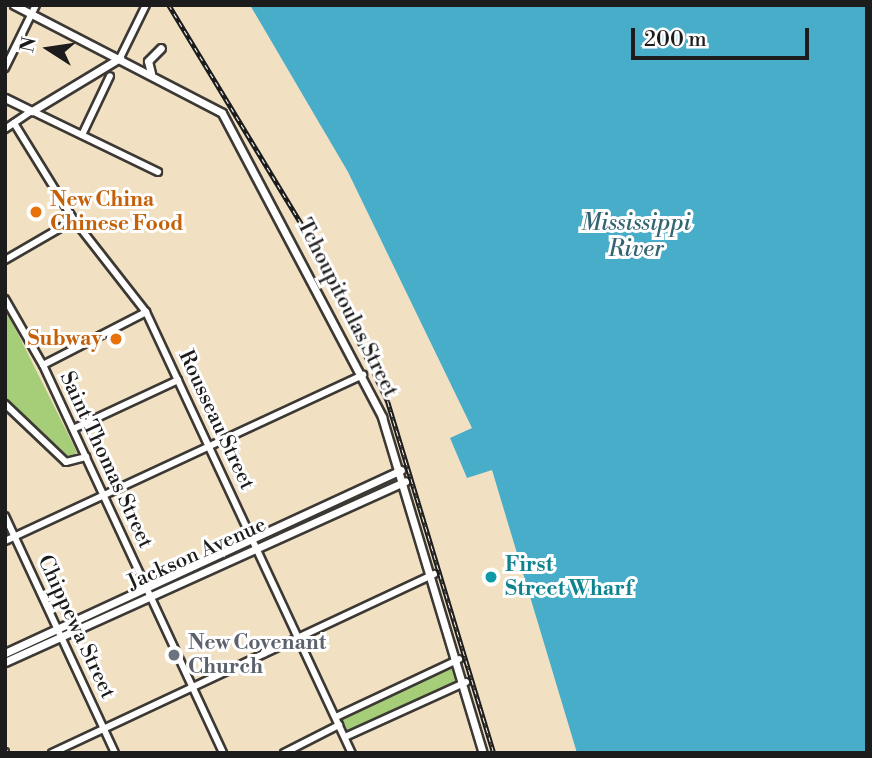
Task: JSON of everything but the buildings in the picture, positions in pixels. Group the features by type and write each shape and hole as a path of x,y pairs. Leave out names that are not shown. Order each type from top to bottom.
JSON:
{"street":[{"name":"Tchoupitoulas Street","path":"14,5 151,73 222,113 363,375 405,481 466,682 483,753"},
{"path":"5,68 36,5"},
{"path":"5,129 120,58 146,5"},
{"path":"151,73 148,61 161,48"},
{"path":"82,135 110,76"},
{"path":"5,98 158,172"},
{"name":"Rousseau Street","path":"14,123 74,220 146,312 352,753"},
{"path":"5,260 74,220"},
{"name":"Saint Thomas Street","path":"5,299 43,365 223,753"},
{"path":"43,365 146,312"},
{"path":"5,541 363,375"},
{"path":"73,429 178,380"},
{"path":"5,404 66,462 86,457"},
{"name":"Jackson Avenue","path":"5,653 59,632 148,591 401,470"},
{"name":"Jackson Avenue","path":"254,542 405,481"},
{"name":"Chippewa Street","path":"5,516 115,753"},
{"path":"52,753 434,574"},
{"name":"Jackson Avenue","path":"5,662 59,632"},
{"path":"335,717 459,659"},
{"path":"345,737 466,682"},
{"path":"284,753 339,725"}],"green space":[{"path":"5,308 77,452 70,458 5,397"},
{"path":"456,665 460,680 348,733 342,720"}],"water":[{"name":"Mississippi River","path":"250,5 867,5 867,753 577,753 492,470 467,478 450,438 472,428 348,172"}],"railway":[{"path":"169,5 305,230 388,402 494,753"}],"place":[{"name":"New China Chinese Food","path":"36,212"},
{"name":"Subway","path":"116,339"},
{"name":"First Street Wharf","path":"491,577"},
{"name":"New Covenant Church","path":"174,655"}]}
